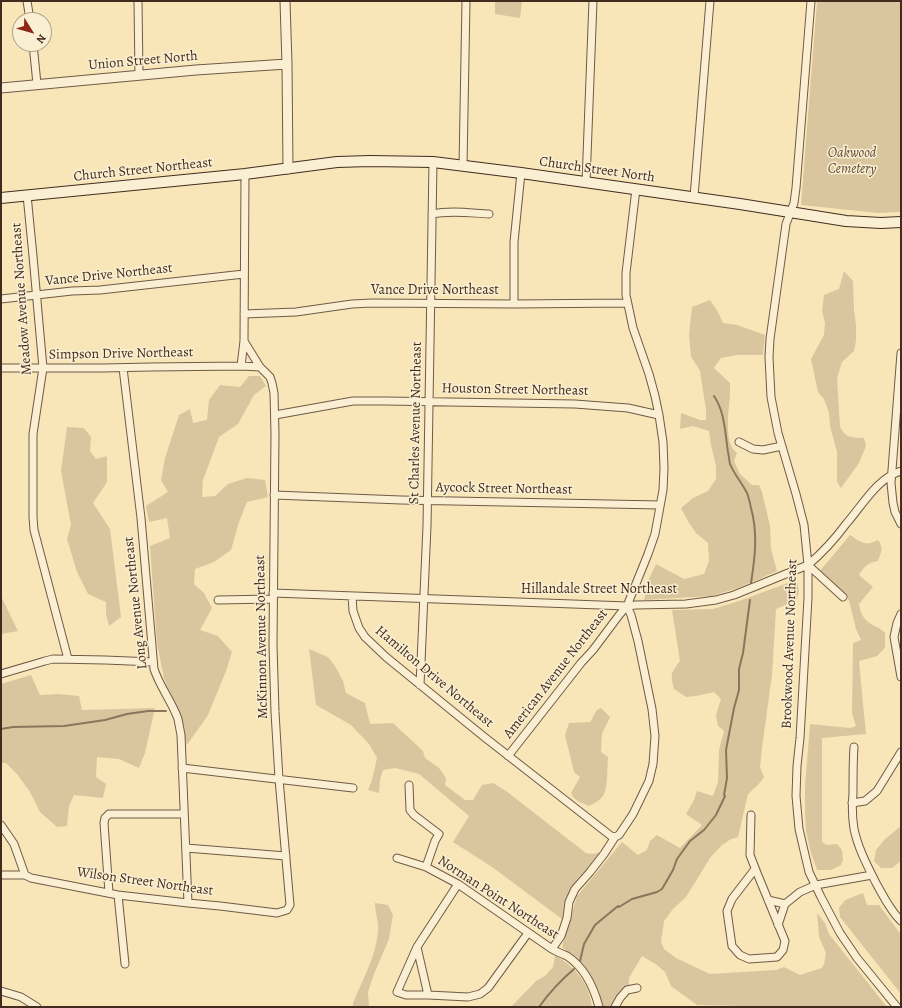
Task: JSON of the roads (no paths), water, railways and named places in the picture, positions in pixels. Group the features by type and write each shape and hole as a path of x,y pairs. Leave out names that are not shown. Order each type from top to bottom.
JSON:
{"main road":[{"name":"Church Street North","path":"288,169 337,162 370,160 433,162 694,197 846,221 901,222"},
{"name":"Church Street Northeast","path":"1,198 288,169"}],"street":[{"path":"27,1 29,12"},
{"path":"138,1 139,75"},
{"path":"285,1 288,169"},
{"path":"463,166 466,1"},
{"path":"586,182 593,1"},
{"path":"694,197 710,1"},
{"name":"Brookwood Avenue Northeast","path":"811,1 794,203 786,224 770,339 769,357 771,396 775,421 804,525 808,565 808,598 796,796 799,829 809,872 821,898 840,932 857,958 897,1007"},
{"path":"34,52 38,84"},
{"name":"Union Street North","path":"1,88 196,70 287,64"},
{"name":"St Charles Avenue Northeast","path":"420,685 428,500 433,162"},
{"path":"514,304 514,242 521,173"},
{"path":"245,174 244,341 241,366 260,367"},
{"name":"American Avenue Northeast","path":"508,756 627,606 648,554 654,534 663,490 663,442 655,396 633,328 626,295 626,273 636,189"},
{"name":"Meadow Avenue Northeast","path":"27,195 37,296 42,368 33,434 34,530 68,659"},
{"path":"432,214 444,212 489,214"},
{"name":"Vance Drive Northeast","path":"1,299 244,274"},
{"name":"Vance Drive Northeast","path":"244,314 296,312 352,304 627,303"},
{"name":"McKinnon Avenue Northeast","path":"244,341 260,367 270,377 274,393 274,704 290,905 287,910"},
{"path":"901,354 892,475 893,503 901,524"},
{"name":"Simpson Drive Northeast","path":"1,368 241,366"},
{"name":"Long Avenue Northeast","path":"123,368 141,518 154,669 178,719 181,735 188,903"},
{"name":"Houston Street Northeast","path":"275,415 353,401 575,404 628,408 659,415"},
{"path":"739,442 753,449 763,450 782,446"},
{"name":"Hillandale Street Northeast","path":"218,600 273,596 352,596 627,606 686,604 716,600 734,595 808,565 845,526 875,488 885,479 901,471"},
{"name":"Aycock Street Northeast","path":"274,494 428,500 660,505"},
{"path":"808,565 842,597"},
{"name":"Hamilton Drive Northeast","path":"352,596 353,611 359,628 365,637 386,657 508,756 611,836 615,837"},
{"path":"552,949 561,936 567,918 569,902 575,889 599,860 615,837 619,835 627,825 640,802 649,781 653,764 655,736 652,709 638,641 631,614 627,606"},
{"path":"901,614 897,623 894,637 901,677"},
{"path":"1,674 53,659 153,662"},
{"path":"854,747 852,803 854,829 861,851 872,875 888,906 901,921"},
{"path":"852,803 865,801 878,791 901,752"},
{"path":"182,768 353,788"},
{"name":"Norman Point Northeast","path":"409,785 410,810 414,815 439,834 426,867 458,884 528,933 567,957 581,969 591,985 599,1007"},
{"path":"109,893 105,818 109,814 184,814"},
{"path":"751,815 750,855 784,941 783,950 777,957 749,959 740,955 732,946 727,911 732,899 755,868"},
{"path":"1,825 14,844 25,875"},
{"path":"186,848 286,856"},
{"path":"397,858 426,867"},
{"name":"Wilson Street Northeast","path":"1,875 25,875 30,878 118,895 277,913 287,910"},
{"path":"778,925 785,904 800,892 816,885 872,875"},
{"path":"458,884 417,947 397,992 406,995 468,997 480,994 488,988 528,933"},
{"path":"118,895 125,964"},
{"path":"768,900 785,904"},
{"path":"417,947 428,995"},
{"path":"615,1007 627,990 637,988"},
{"path":"1,991 21,997 36,1007"}],"waterway":[{"path":"714,396 718,402 722,416 730,464 747,493 755,527 754,564 751,583"},
{"path":"580,961 584,944 595,925 618,906 619,907 632,899 657,892 662,889 673,870 677,859 690,841 704,830 716,815 725,796 727,778 726,750 739,690 739,669 743,653 750,600"},
{"path":"1,729 13,727 64,726 105,720 127,714 148,711 166,711"},
{"path":"539,1007 555,987 574,969"}],"park label":[{"name":"Oakwood Cemetery","path":"852,162"}]}
